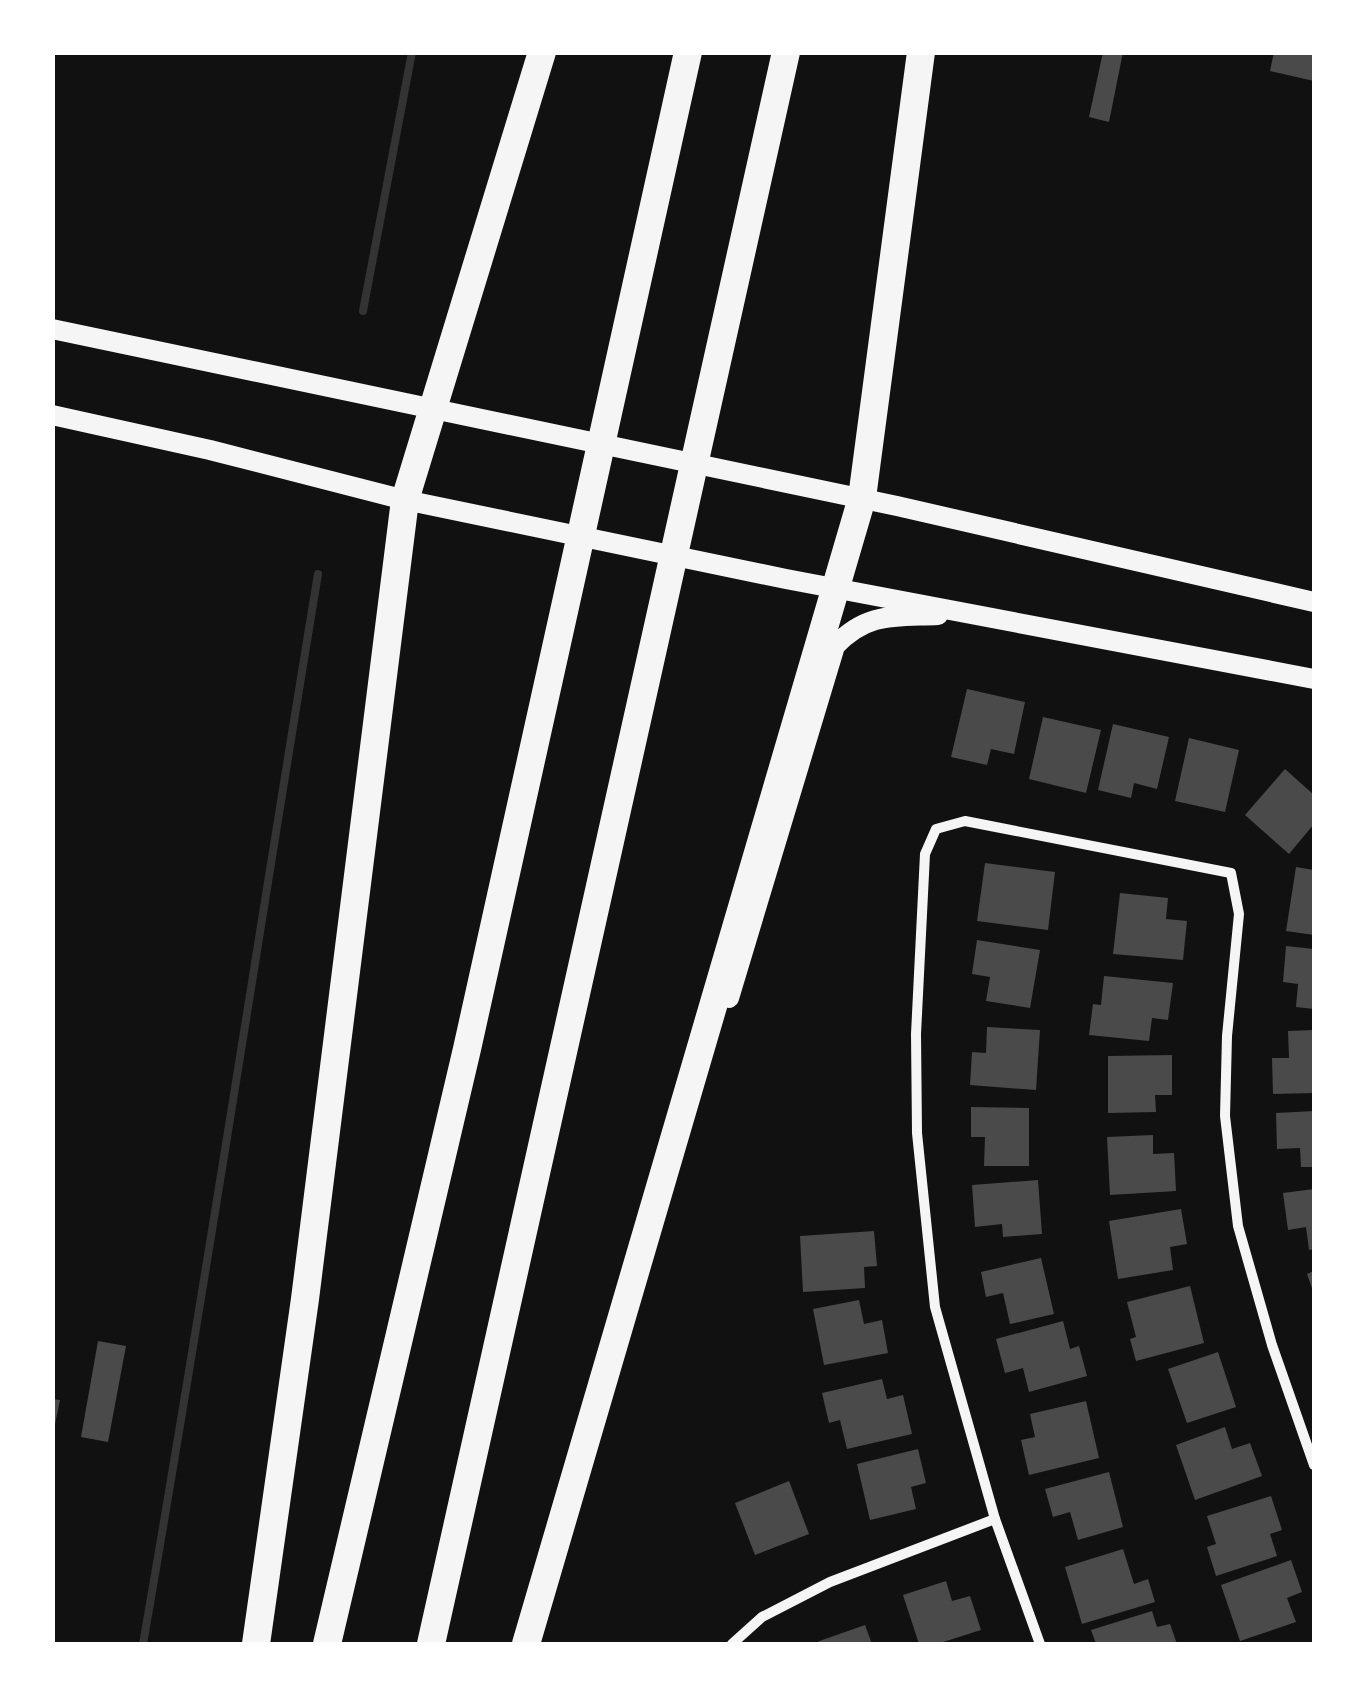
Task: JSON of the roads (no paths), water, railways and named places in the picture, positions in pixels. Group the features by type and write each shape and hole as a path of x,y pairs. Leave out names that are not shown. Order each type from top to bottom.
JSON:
{"highway":[{"path":"256,1644 306,1300 405,500 542,52"},
{"path":"327,1644 471,1030 688,52"},
{"path":"431,1644 786,52"},
{"path":"526,1644 862,498 921,52"}],"main road":[{"path":"52,329 862,498 1314,602"},
{"path":"52,415 405,500 835,588 1314,678"},
{"path":"692,1077 725,1012 834,646 851,629 885,617 972,614"}],"street":[{"path":"1040,1644 996,1519 935,1307 917,1133 916,1034 925,854 936,829 965,821 1231,873 1238,914 1227,1036 1225,1116 1238,1226 1272,1345 1314,1465"},
{"path":"732,1644 762,1617 830,1582 996,1519"}],"waterway":[{"path":"363,311 412,52"},
{"path":"143,1644 318,574"}]}
